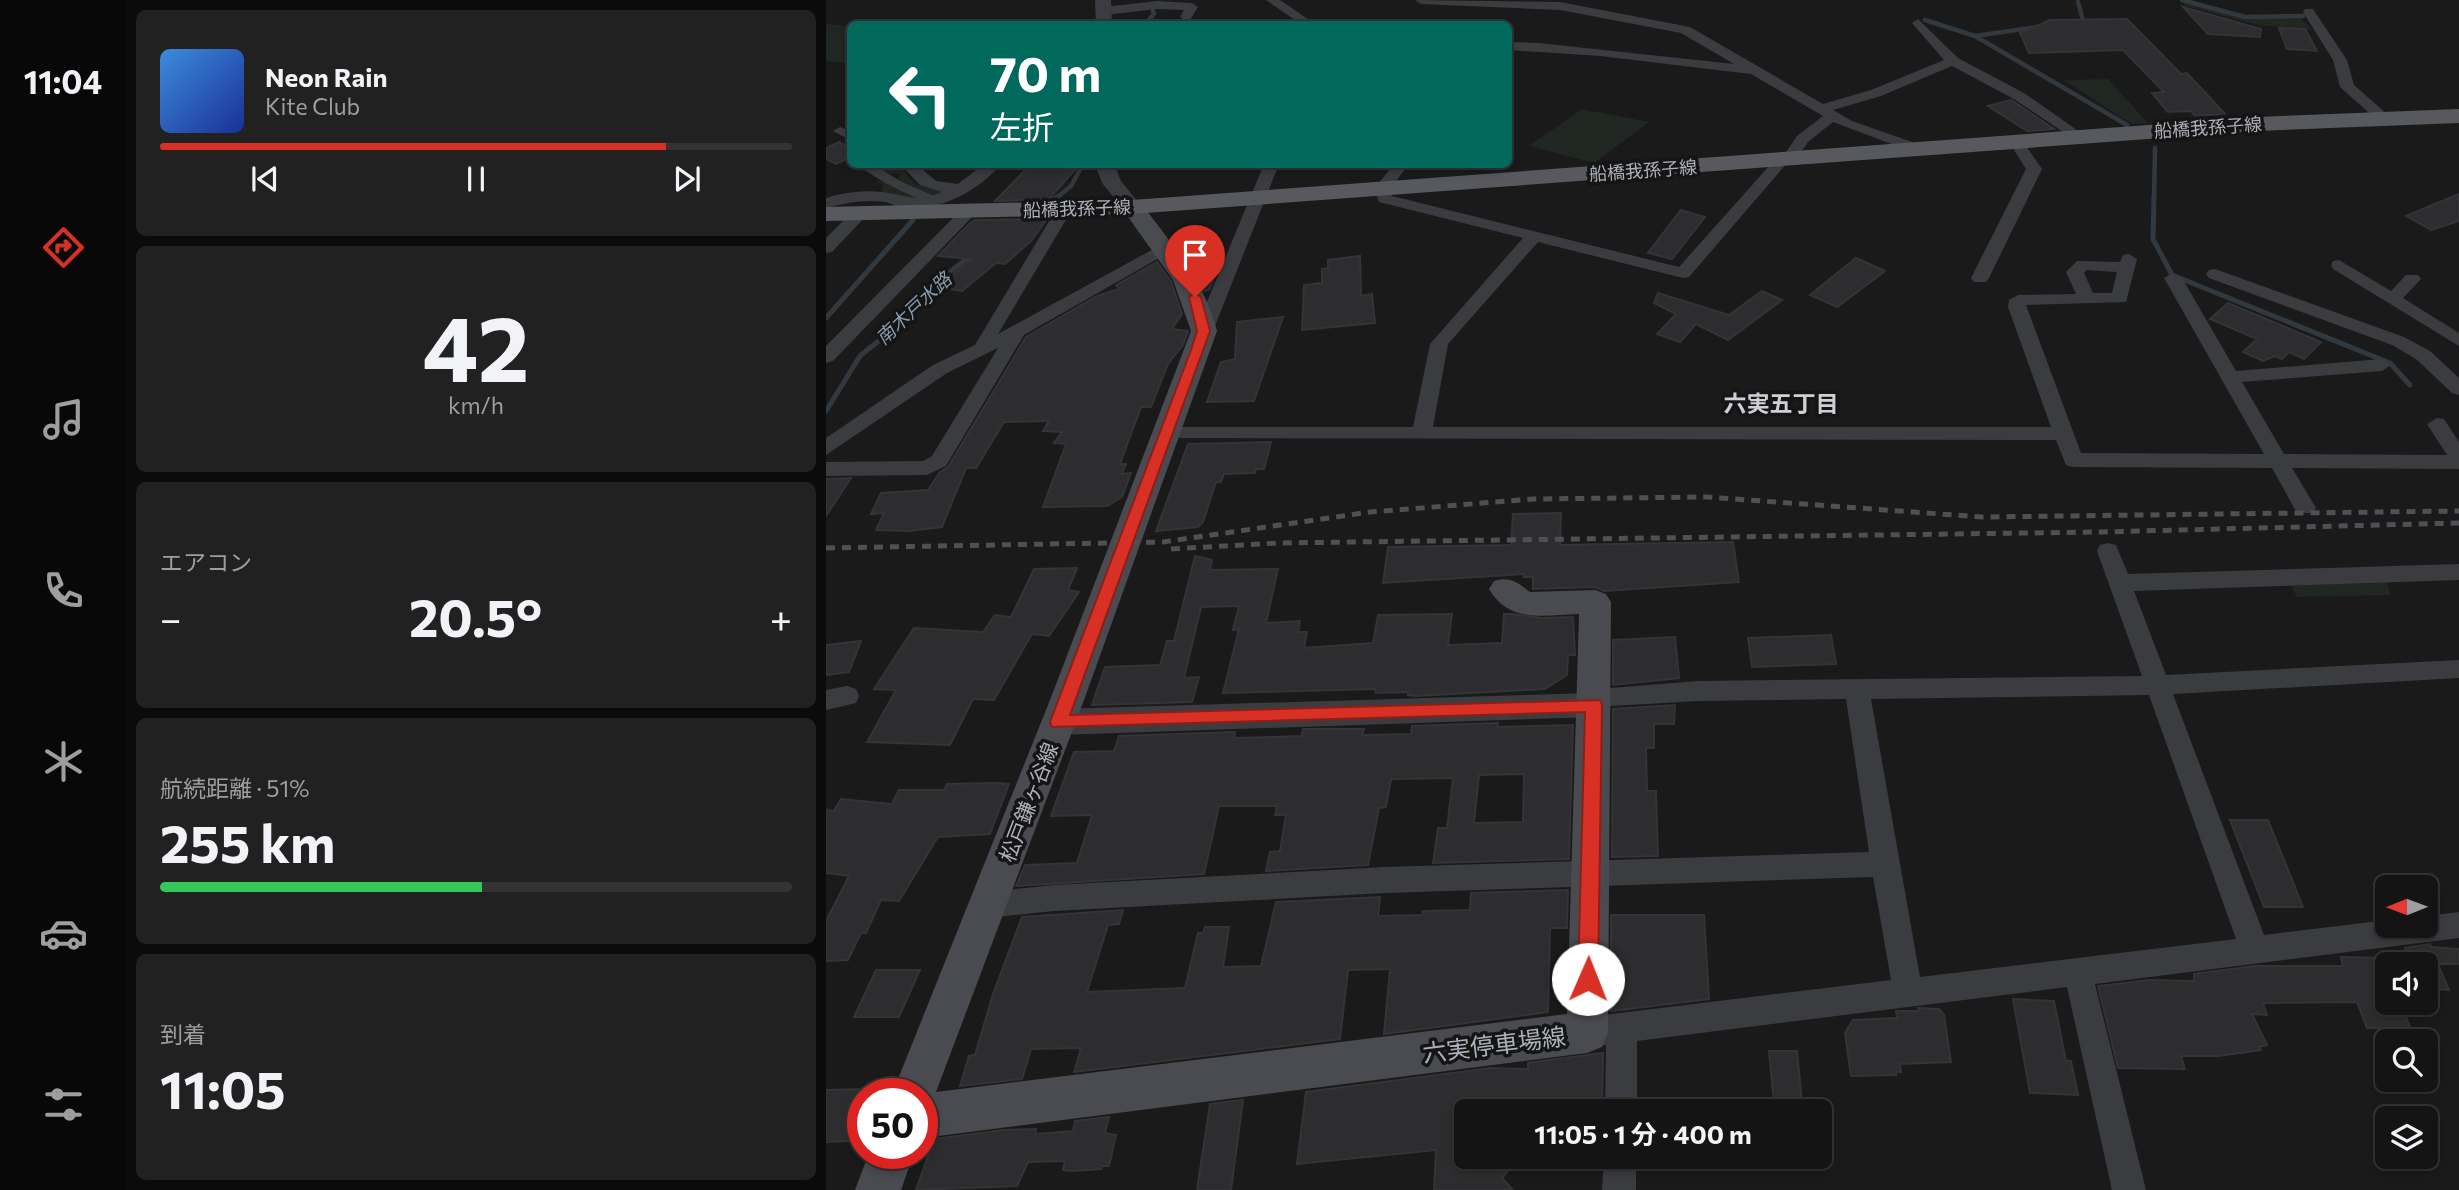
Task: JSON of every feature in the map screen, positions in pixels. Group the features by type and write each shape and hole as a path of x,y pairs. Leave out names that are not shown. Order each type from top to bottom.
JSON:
{"main road":[{"name":"船橋我孫子線","path":"826,214 860,213 965,200 1065,208 1132,207 2137,132 2382,117 2459,116"},
{"path":"1132,207 1165,250 1195,297 1204,331"},
{"name":"松戸鎌ヶ谷線","path":"920,1078 1058,722 1204,331"},
{"name":"六実停車場線","path":"938,1114 1604,1030 1591,871 1595,602 1523,604 1505,589"},
{"path":"878,1190 886,1169"}],"street":[{"path":"1272,0 1304,21"},
{"path":"1421,0 1560,6 1655,23 1699,35 1828,112 1861,129 1907,145 1910,149"},
{"path":"1104,12 1151,6 1192,7 1186,17"},
{"path":"2309,12 2340,60 2347,87 2382,117"},
{"path":"1918,23 1953,61 2019,96 2080,137"},
{"path":"1512,47 1597,50 1692,65 1757,70"},
{"path":"1399,168 1382,189 1385,199 1682,274 1828,112 1953,61"},
{"path":"1980,278 2034,169 2016,142"},
{"path":"870,168 898,185 939,201"},
{"path":"911,168 919,180 965,200"},
{"path":"826,357 991,168"},
{"path":"1106,168 1112,183 1132,207"},
{"path":"1204,331 1218,304 1255,198 1270,168"},
{"path":"826,203 859,196 893,198 905,204 965,200"},
{"path":"983,348 990,331 1065,208"},
{"path":"826,248 860,213"},
{"path":"1422,433 1442,341 1532,238"},
{"path":"826,447 940,369 1017,331 1165,250"},
{"path":"2087,299 2075,272 2083,265 2128,264 2120,298 2087,299 2018,300 2017,306 2073,460 2459,460"},
{"path":"2339,265 2420,318 2455,332"},
{"path":"2215,274 2387,336 2423,355 2459,389"},
{"path":"2173,278 2305,508"},
{"path":"2392,300 2412,279"},
{"path":"2362,329 2420,318"},
{"path":"826,468 927,468 939,461 1017,331"},
{"path":"2229,377 2382,365"},
{"path":"2437,424 2459,460"},
{"path":"1167,433 2063,434"},
{"path":"2108,551 2255,950"},
{"path":"2121,583 2459,572"},
{"path":"1058,722 1594,701 1697,689 1783,687 1857,691 2160,687 2459,668"},
{"path":"1857,691 1908,994"},
{"path":"988,905 1054,898 1591,871 1884,864"},
{"path":"1618,1099 1604,1030 2459,925"},
{"path":"2078,972 2129,1190"},
{"path":"1619,1190 1620,1169"}],"shaded area":[{"path":"2187,2 2247,17 2304,17 2302,20 2313,30 2257,25 2183,5"},
{"path":"826,24 847,26 847,64 826,61"},
{"path":"2108,79 2148,123 2131,124 2064,80"},
{"path":"1582,109 1649,122 1594,163 1529,146"},
{"path":"854,168 902,168 914,184 943,192 929,200 881,195 883,184 876,181 899,179 899,174 856,171"},
{"path":"2387,581 2390,595 2297,597 2290,584"}],"building":[{"path":"2183,7 2261,29 2260,37 2208,34"},
{"path":"2127,19 2181,74 2187,73 2225,114 2195,116 2191,111 2168,112 2152,93 2164,92 2123,50 2029,53 2020,33 2050,20"},
{"path":"2279,28 2305,29 2317,51 2287,49"},
{"path":"2011,100 2054,129 2027,131 1988,106"},
{"path":"839,142 847,146 847,158 836,164 826,159 826,148"},
{"path":"1027,168 1076,168 1049,199 995,201"},
{"path":"2459,194 2459,221 2431,230 2406,216"},
{"path":"1681,210 1705,217 1672,259 1648,253"},
{"path":"1047,219 1031,241 1005,264 996,263 962,291 938,287 972,259 938,256 975,220"},
{"path":"1205,245 1219,265 1209,290 1204,291 1182,253"},
{"path":"1360,256 1361,296 1372,294 1375,323 1302,330 1304,285 1322,283 1322,269 1328,268 1328,260"},
{"path":"1856,258 1885,271 1837,307 1810,295"},
{"path":"1157,262 1171,281 1182,314 1172,329 1188,331 1183,345 1168,364 1151,407 1141,407 1120,464 1126,464 1122,474 1131,473 1122,497 1107,506 1043,507 1066,444 1054,443 1062,432 1043,431 1049,421 1004,422 976,468 966,468 942,527 908,531 876,530 884,513 871,514 881,493 928,490 940,472 948,467 1026,337 1097,296 1119,289 1116,285"},
{"path":"1762,291 1782,300 1728,340 1696,324 1680,342 1657,334 1676,314 1654,303 1658,293 1729,315"},
{"path":"2228,303 2321,342 2304,359 2289,352 2282,359 2275,356 2263,361 2243,352 2257,339 2210,319"},
{"path":"1283,317 1254,401 1207,402 1221,362 1235,359 1237,322"},
{"path":"1271,442 1264,469 1256,469 1255,473 1224,474 1221,482 1216,482 1203,522 1198,527 1156,531 1188,444"},
{"path":"851,478 826,516 826,479"},
{"path":"1561,513 1560,545 1733,542 1739,582 1604,591 1595,587 1533,589 1533,577 1524,577 1524,574 1383,583 1388,547 1511,545 1513,514"},
{"path":"1195,556 1212,560 1210,570 1278,569 1266,623 1300,621 1298,632 1307,632 1304,648 1373,643 1378,615 1452,614 1448,645 1502,643 1504,614 1513,614 1541,618 1573,617 1575,655 1568,655 1567,675 1545,689 1416,696 1408,695 1408,692 1376,693 1375,689 1223,693 1239,629 1233,630 1239,606 1201,607 1184,678 1199,677 1192,702 1092,705 1105,667 1160,665 1167,641 1174,641"},
{"path":"1077,568 1068,590 1079,592 1049,636 1032,634 994,700 973,699 950,745 867,742 896,690 874,689 914,628 983,632 995,615 1011,617 1034,569"},
{"path":"1831,635 1836,664 1752,667 1748,638"},
{"path":"1675,637 1679,678 1613,685 1613,640"},
{"path":"861,641 849,672 826,675 826,645"},
{"path":"1675,705 1674,724 1654,724 1654,748 1646,748 1647,791 1656,791 1658,856 1612,857 1613,709"},
{"path":"1498,723 1497,727 1573,725 1569,859 1433,863 1438,828 1447,828 1453,778 1391,779 1386,807 1379,808 1368,865 1266,871 1270,852 1280,851 1286,815 1275,815 1277,806 1219,806 1204,874 1016,886 1025,865 1077,863 1092,815 1051,816 1074,752 1114,751 1119,736 1235,732 1234,738 1302,736 1303,729 1364,729 1362,735 1411,734 1412,726","holes":["1524,774 1523,822 1474,823 1479,775"]},
{"path":"947,784 1009,784 990,834 938,837 899,901 881,900 866,933 861,933 848,960 826,961 826,921 849,876 826,873 826,810 834,811 841,799 892,804 899,790 944,790"},
{"path":"2230,820 2268,820 2303,907 2264,907"},
{"path":"1568,890 1567,928 1550,928 1548,1012 1384,1034 1390,969 1348,970 1340,1039 1074,1072 1081,1048 1031,1049 1022,1079 960,1086 969,1056 975,1055 993,994 1022,917 1123,910 1119,924 1108,925 1087,992 1185,988 1198,933 1203,933 1205,927 1229,927 1223,967 1261,966 1276,902 1380,897 1378,916 1422,915 1423,911 1470,910 1471,893"},
{"path":"1611,915 1704,915 1709,999 1611,1011"},
{"path":"2430,944 2431,947 2459,949 2459,964 2438,964 2438,952 2407,952 2405,948"},
{"path":"2341,957 2375,958 2375,1015 2405,1015 2410,1028 2367,1028 2357,1002 2263,1003 2267,1015 2252,1014 2267,1045 2259,1047 2261,1050 2219,1056 2181,1056 2185,1069 2118,1068 2098,986 2149,980 2194,981 2194,974 2255,966 2343,966"},
{"path":"2438,964 2449,990 2438,989"},
{"path":"876,970 920,970 899,1017 854,1017"},
{"path":"2013,999 2054,1001 2066,1061 2071,1061 2078,1095 2030,1093"},
{"path":"1918,1008 1939,1009 1944,1015 1951,1062 1900,1064 1901,1072 1896,1072 1896,1075 1851,1076 1845,1033 1853,1020 1897,1018 1896,1011 1919,1011"},
{"path":"1769,1051 1797,1051 1802,1099 1774,1099"},
{"path":"1603,1053 1602,1099 1454,1099 1454,1169 1509,1169 1502,1178 1513,1190 1434,1190 1436,1150 1297,1164 1306,1092 1491,1068 1528,1069 1528,1063"},
{"path":"847,1089 847,1141 826,1142 826,1090"},
{"path":"1243,1100 1231,1190 1197,1190 1210,1104"},
{"path":"1109,1117 1105,1133 1116,1135 1109,1166 1073,1171 1063,1170 1065,1161 1028,1162 1017,1186 916,1190 923,1169 938,1169 938,1138 1003,1130 1036,1129 1035,1134 1073,1131 1075,1121"}],"waterway":[{"path":"2182,0 2245,17 2303,16"},
{"path":"2078,2 2085,28"},
{"name":"南木戸水路","path":"1148,21 1154,14 1152,8"},
{"path":"1925,20 1975,36"},
{"path":"1975,36 2038,27"},
{"path":"1975,36 2127,125"},
{"path":"2154,199 2155,148"},
{"name":"南木戸水路","path":"1055,199 1071,186 1081,168"},
{"name":"南木戸水路","path":"1041,199 1053,200 1057,197"},
{"path":"2154,197 2153,239 2172,275 2390,363 2410,385"},
{"path":"826,318 913,220"},
{"name":"南木戸水路","path":"826,411 860,356 920,307 941,279 974,253"}],"railway":[{"path":"826,548 1163,542 1370,512 1534,499 1707,497 1982,517 2459,511"},
{"path":"1171,549 1278,543 2101,532 2459,523"}],"district":[{"name":"六実五丁目","path":"1781,403"}],"route":[{"path":"1195,297 1204,331 1198,350 1058,722 1594,705 1588,979"}]}
